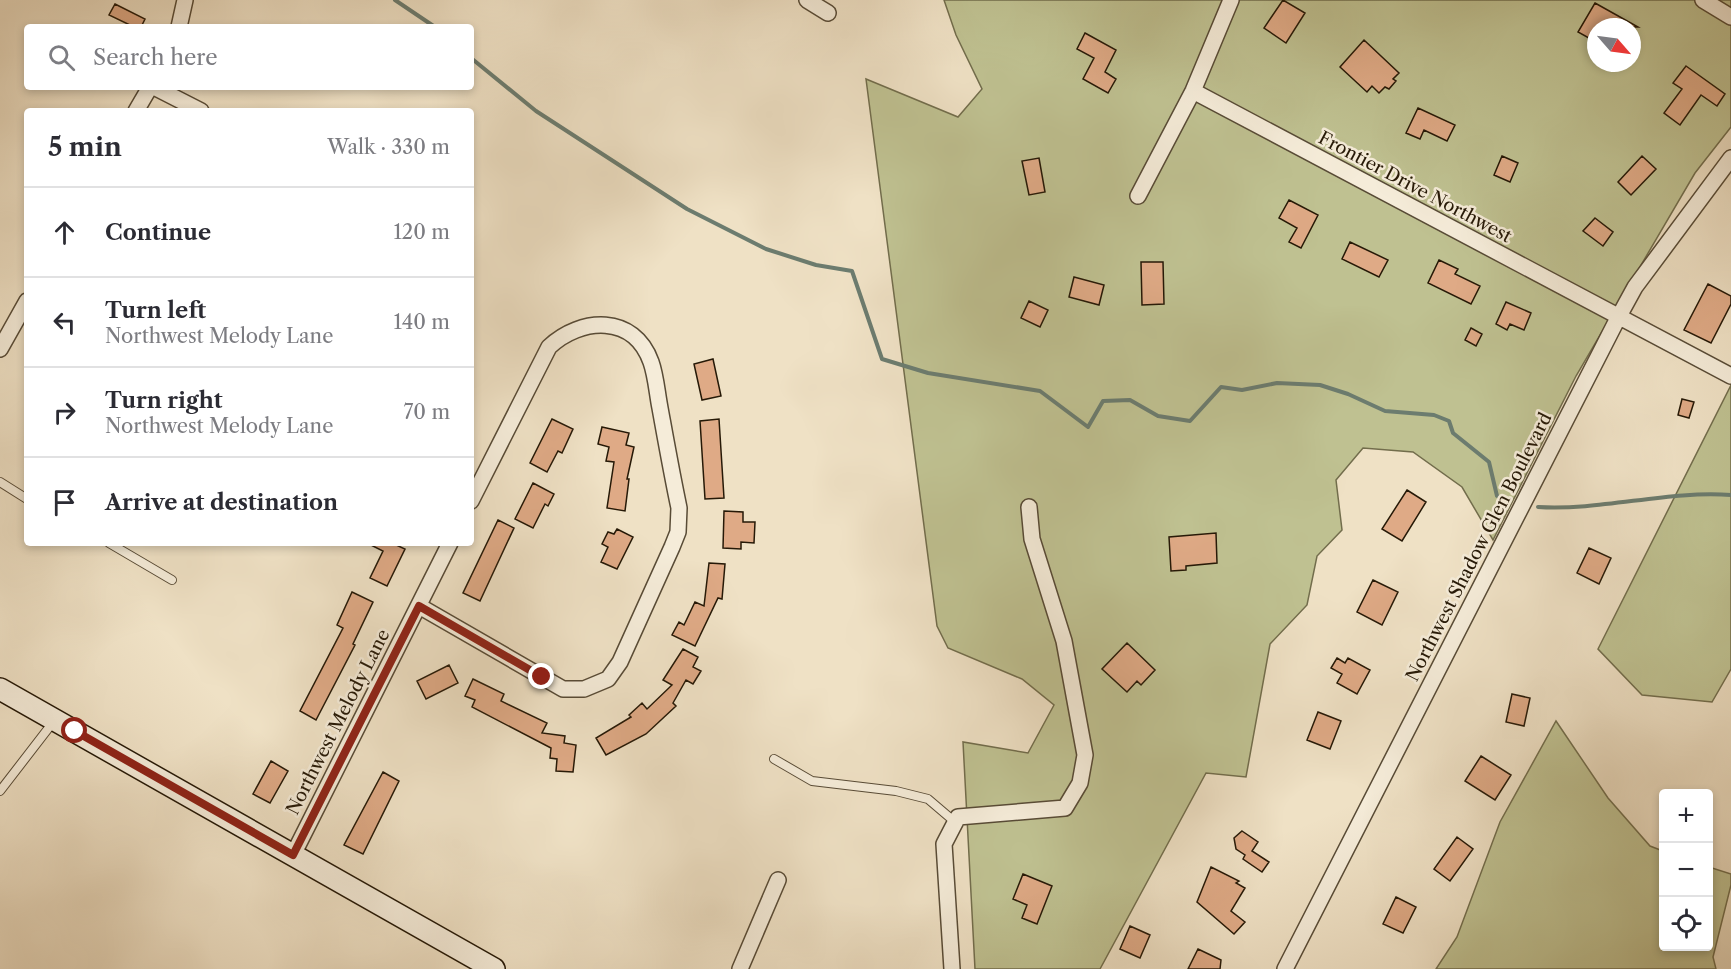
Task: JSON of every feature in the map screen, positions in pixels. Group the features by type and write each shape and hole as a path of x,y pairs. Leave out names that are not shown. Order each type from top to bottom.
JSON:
{"main road":[{"path":"0,689 494,969"}],"street":[{"path":"180,24 185,0"},
{"path":"807,0 828,13"},
{"path":"1138,196 1193,91 1231,0"},
{"path":"1702,0 1731,17"},
{"path":"138,108 150,90"},
{"path":"158,90 195,108"},
{"name":"Frontier Drive Northwest","path":"1193,91 1731,376"},
{"name":"Northwest Shadow Glen Boulevard","path":"1285,969 1635,287 1731,158"},
{"path":"0,349 24,306"},
{"path":"419,606 563,689 584,689 608,679 628,646 678,532 679,508 651,363 634,338 603,324 587,324 564,333 549,347 474,495"},
{"path":"952,969 944,844 958,817 1065,808 1080,783 1085,755 1064,641 1032,539 1029,507"},
{"name":"Northwest Melody Lane","path":"293,855 449,546"},
{"path":"740,969 778,880"}],"lane":[{"path":"0,482 24,497"},
{"path":"114,546 172,580"},
{"path":"0,791 55,720"},
{"path":"774,759 812,781 896,791 928,799 955,822"}],"green space":[{"path":"944,0 1731,0 1731,127 1695,173 1576,376 1493,540 1462,487 1413,452 1363,448 1336,480 1342,530 1317,556 1307,605 1270,644 1246,777 1206,773 1100,969 975,969 963,742 1028,753 1054,705 1022,679 948,648 937,626 866,79 958,117 982,89 956,35"},
{"path":"1731,385 1731,669 1712,702 1642,695 1598,649"},
{"path":"1556,721 1608,798 1650,846 1659,849 1659,951 1713,951 1713,868 1731,874 1731,885 1713,957 1716,969 1436,969 1457,937 1500,822"}],"building":[{"path":"1283,0 1305,13 1286,43 1264,28"},
{"path":"1595,3 1622,18 1587,18 1587,37 1578,32"},
{"path":"115,4 145,19 142,24 128,24 109,15"},
{"path":"1085,33 1116,50 1105,72 1116,79 1108,93 1083,79 1094,58 1077,49"},
{"path":"1364,40 1399,73 1393,79 1396,81 1389,89 1385,87 1379,93 1372,86 1367,92 1340,67"},
{"path":"1686,66 1725,94 1717,106 1701,95 1680,125 1664,113 1682,89 1673,83"},
{"path":"1418,108 1455,125 1447,141 1424,130 1420,139 1406,133"},
{"path":"1502,156 1518,163 1510,182 1494,175"},
{"path":"1642,156 1656,169 1631,195 1618,182"},
{"path":"1039,158 1045,192 1029,195 1022,161"},
{"path":"1289,200 1318,215 1301,248 1289,242 1297,228 1279,218"},
{"path":"1595,218 1613,232 1603,246 1583,231"},
{"path":"1350,242 1388,260 1379,277 1342,259"},
{"path":"1439,260 1458,269 1455,274 1480,286 1471,304 1428,283"},
{"path":"1141,262 1163,262 1164,304 1142,305"},
{"path":"1074,277 1104,285 1099,305 1069,297"},
{"path":"1708,284 1731,296 1731,304 1711,343 1684,330"},
{"path":"1029,301 1048,310 1040,327 1021,318"},
{"path":"1506,302 1531,313 1524,330 1510,324 1507,330 1496,324"},
{"path":"1471,328 1482,334 1476,346 1465,340"},
{"path":"713,359 721,396 702,400 694,364"},
{"path":"1682,399 1694,402 1689,418 1678,415"},
{"path":"552,419 573,429 562,453 558,451 547,472 530,463"},
{"path":"719,419 724,498 705,499 700,421"},
{"path":"602,427 629,433 626,445 634,447 627,479 629,479 625,511 607,508 614,462 606,461 609,447 598,444"},
{"path":"533,483 554,494 548,506 545,504 533,528 515,519"},
{"path":"1407,490 1426,502 1402,541 1382,529"},
{"path":"724,511 743,512 743,522 755,522 754,543 741,542 741,549 723,548"},
{"path":"498,520 514,528 480,601 463,593"},
{"path":"617,529 633,537 617,569 601,562 608,547 602,544 608,532 614,534"},
{"path":"1216,533 1217,563 1186,566 1186,570 1171,571 1169,537"},
{"path":"373,546 398,546 405,549 387,586 370,578 383,551"},
{"path":"1589,548 1611,558 1599,584 1577,573"},
{"path":"709,563 725,564 722,599 718,598 695,646 672,635 679,622 684,625 695,602 704,606"},
{"path":"1373,580 1398,592 1382,625 1357,612"},
{"path":"352,592 373,602 353,644 355,645 316,720 300,711 343,628 337,625"},
{"path":"1127,643 1155,670 1141,685 1137,681 1127,692 1102,669"},
{"path":"683,649 698,657 693,667 701,671 693,684 686,680 673,703 676,706 646,734 606,755 596,738 631,717 629,715 642,703 647,709 672,685 663,680"},
{"path":"1337,658 1345,663 1348,658 1370,670 1357,694 1337,683 1342,674 1331,668"},
{"path":"449,665 458,683 426,699 417,681"},
{"path":"473,679 504,694 501,701 547,723 542,733 565,736 564,743 576,745 573,772 556,771 557,759 550,758 551,748 472,707 475,700 465,696"},
{"path":"1512,694 1530,698 1524,726 1506,722"},
{"path":"1318,712 1341,721 1330,749 1307,740"},
{"path":"1481,756 1511,775 1495,800 1465,781"},
{"path":"271,761 288,771 270,803 253,794"},
{"path":"383,772 399,781 363,854 344,845"},
{"path":"1242,831 1258,842 1252,851 1269,862 1262,872 1243,859 1245,855 1236,849 1234,838"},
{"path":"1457,837 1473,849 1450,881 1434,869"},
{"path":"1211,867 1239,881 1236,883 1245,888 1231,911 1245,922 1234,934 1197,902"},
{"path":"1023,874 1052,886 1037,924 1022,918 1027,905 1013,899"},
{"path":"1396,897 1416,907 1403,933 1383,924"},
{"path":"1130,926 1150,935 1140,958 1120,949"},
{"path":"1198,949 1221,960 1220,969 1188,969"}],"waterway":[{"path":"395,0 431,24"},
{"path":"474,60 536,111 687,209 766,249 816,265 852,271 882,359 928,373 1040,391 1088,427 1103,401 1130,400 1158,416 1190,421 1221,387 1242,390 1277,383 1320,385 1348,394 1385,411 1434,415 1449,421 1453,433 1489,462 1497,496 1505,499"},
{"path":"1538,507 1586,506 1684,495 1731,495"}],"route":[{"path":"75,731 293,855 419,606 542,677"}]}
